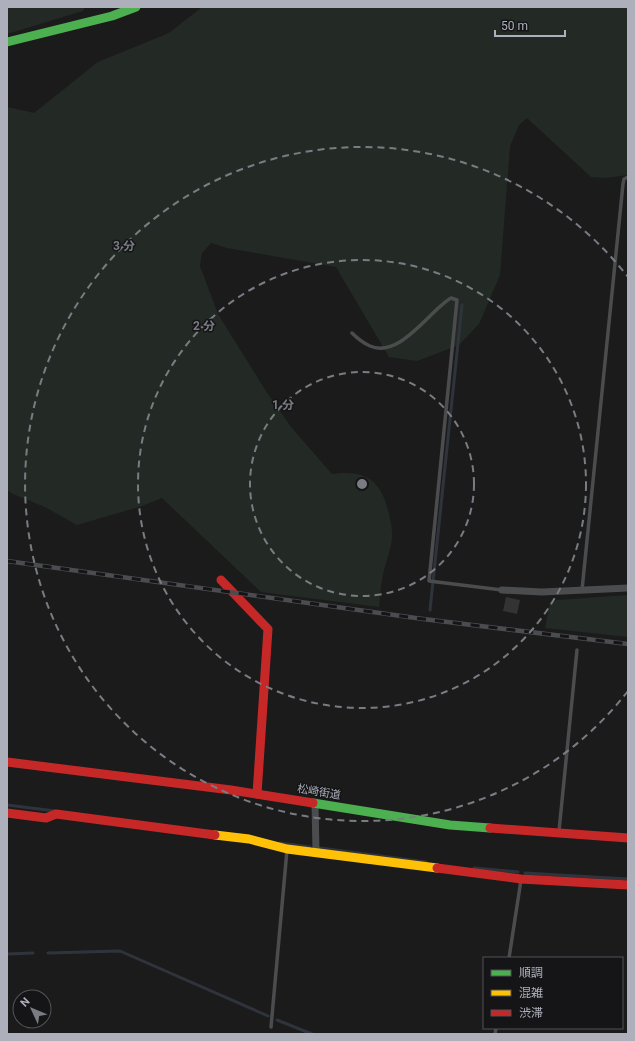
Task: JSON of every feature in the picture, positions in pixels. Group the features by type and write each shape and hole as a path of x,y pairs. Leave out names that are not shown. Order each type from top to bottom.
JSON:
{"street":[{"path":"7,42 112,16 136,7"},
{"path":"221,580 268,629 257,794"},
{"path":"502,590 530,592 628,588"},
{"name":"松崎街道","path":"7,762 257,794 450,825 628,838"},
{"path":"315,804 316,852"},
{"path":"7,813 46,818 56,814 249,839 287,849 522,879 628,886"}],"lane":[{"path":"582,590 623,184 624,179 628,177"},
{"path":"352,333 371,346 390,346 405,338 420,327 445,302 452,298 457,300 429,581 502,590"},
{"path":"558,834 577,650"},
{"path":"272,1027 287,849"},
{"path":"509,957 522,879"}],"shaded area":[{"path":"7,7 85,7 83,11 7,34"},
{"path":"202,7 628,7 628,175 605,178 591,177 527,118 519,125 510,146 500,275 479,324 459,345 417,361 389,357 336,267 227,248 211,243 202,253 200,266 218,314 264,388 291,427 332,474 344,473 363,476 371,480 382,493 392,527 392,538 383,574 379,607 261,592 162,498 142,506 77,525 45,507 13,494 7,490 7,107 34,113 98,62 169,33"},
{"path":"628,595 628,637 545,628 550,603 557,600"}],"building":[{"path":"506,597 520,600 517,614 503,611"}],"waterway":[{"path":"430,610 462,305"},
{"path":"7,805 55,811"},
{"path":"280,843 310,847"},
{"path":"320,848 426,862"},
{"path":"474,868 518,872"},
{"path":"525,873 628,879"},
{"path":"48,953 120,951 268,1016"},
{"path":"7,954 33,953"},
{"path":"277,1020 312,1034"}],"railway":[{"path":"7,561 423,619 628,644"}],"traffic: fast":[{"path":"7,42 112,16 136,7"},
{"path":"313,803 450,825 490,828"}],"traffic: slow":[{"path":"215,835 249,839 287,849 437,868"}],"traffic: jam":[{"path":"221,580 268,629 257,794"},
{"path":"7,762 231,790 313,803"},
{"path":"7,813 46,818 56,814 215,835"},
{"path":"490,828 628,838"},
{"path":"437,868 521,879 628,885"}]}
